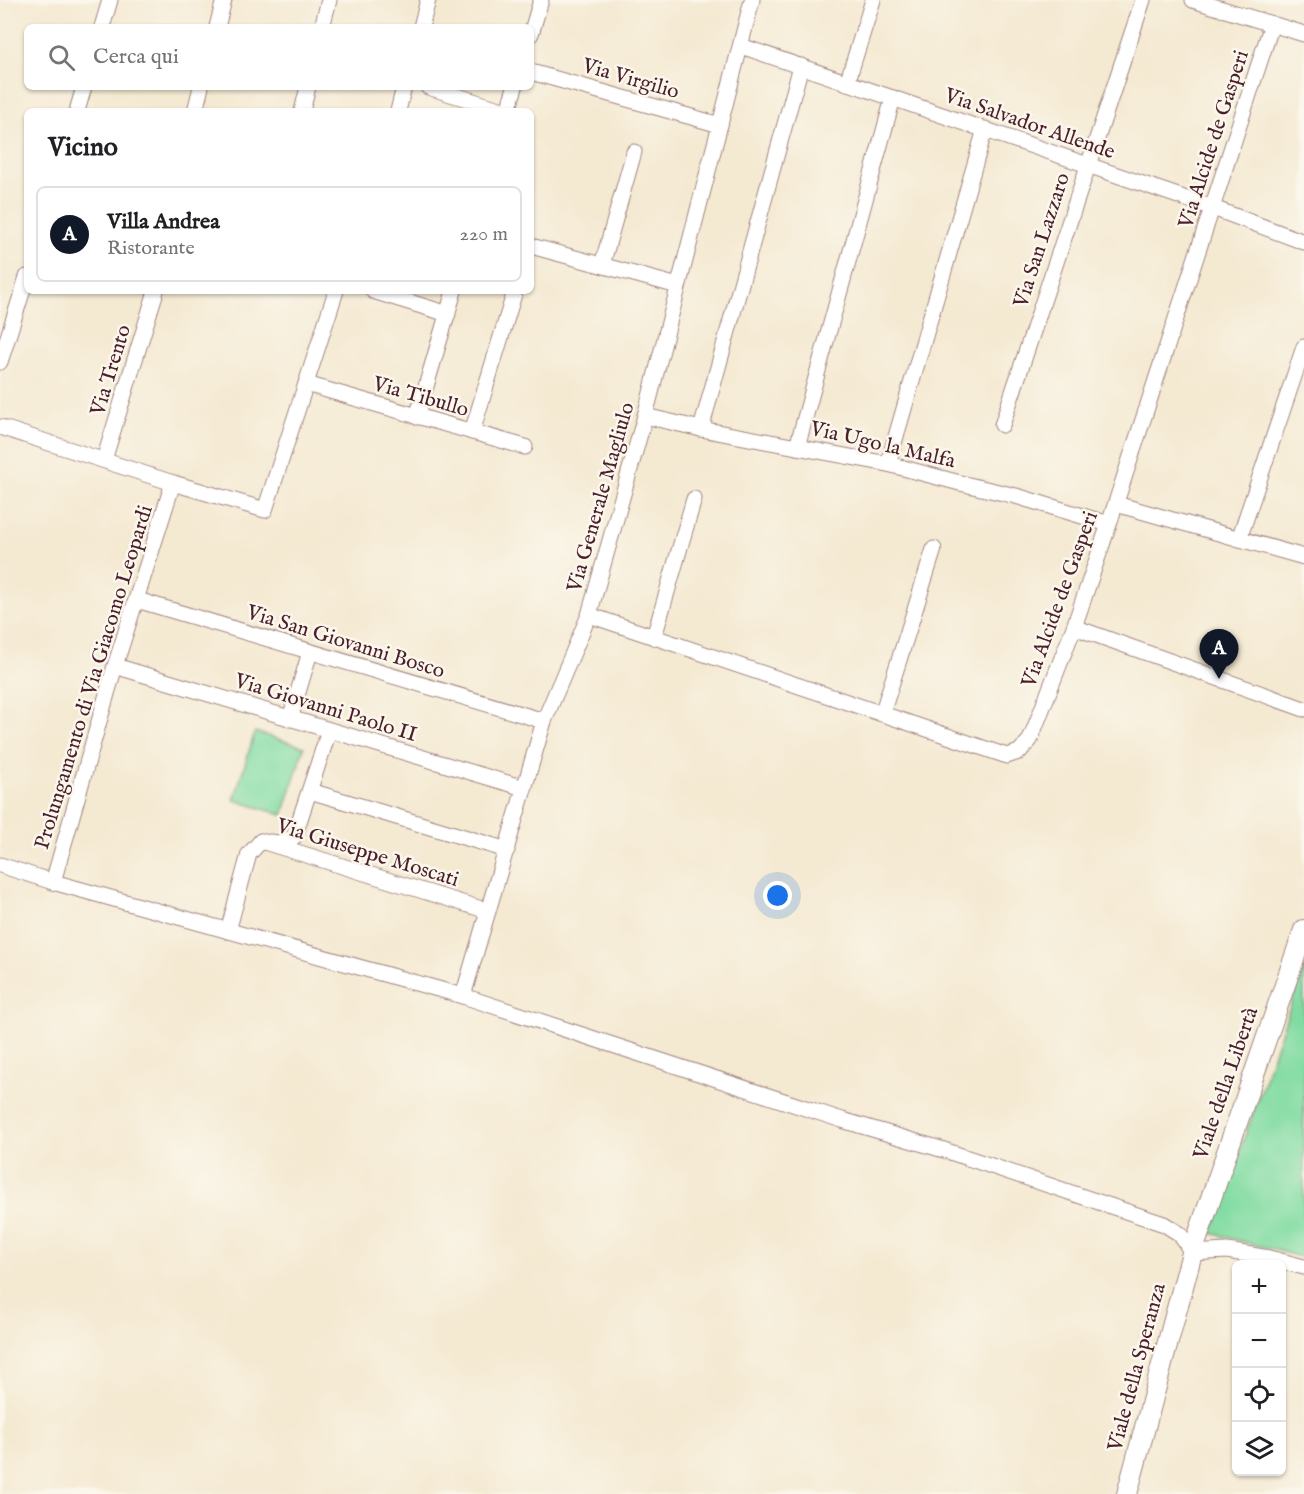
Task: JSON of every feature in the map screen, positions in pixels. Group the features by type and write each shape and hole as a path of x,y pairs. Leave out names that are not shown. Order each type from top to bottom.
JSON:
{"street":[{"path":"103,24 110,0"},
{"path":"218,24 224,0"},
{"path":"323,24 329,0"},
{"path":"422,24 428,0"},
{"path":"534,24 541,0"},
{"name":"Via Generale Magliulo","path":"463,996 544,721 589,615 645,416 752,0"},
{"path":"847,82 873,0"},
{"name":"Via San Lazzaro","path":"1002,426 1143,0"},
{"path":"1193,0 1304,34"},
{"name":"Via Alcide de Gasperi","path":"589,615 1007,756 1019,752 1030,740 1074,627 1272,24"},
{"name":"Via Salvador Allende","path":"741,46 1213,208 1304,242"},
{"path":"701,429 801,66"},
{"name":"Via Virgilio","path":"534,73 720,125"},
{"path":"78,108 83,90"},
{"path":"196,108 200,90"},
{"path":"303,108 307,90"},
{"path":"399,108 403,90"},
{"path":"438,90 497,108"},
{"path":"508,108 514,90"},
{"path":"452,108 455,95"},
{"path":"798,447 893,98"},
{"path":"888,464 985,129"},
{"path":"602,265 634,152"},
{"path":"534,247 678,286"},
{"path":"0,362 24,287"},
{"name":"Via Trento","path":"104,460 155,294"},
{"path":"306,384 335,294"},
{"path":"417,417 453,294"},
{"path":"472,432 514,294"},
{"path":"401,295 448,314"},
{"path":"1239,539 1304,347"},
{"name":"Prolungamento di Via Giacomo Leopardi","path":"0,428 172,483 266,510 306,384"},
{"name":"Via Tibullo","path":"306,384 525,447"},
{"name":"Via Ugo la Malfa","path":"645,416 701,429 888,464 1016,496 1109,524"},
{"name":"Prolungamento di Via Giacomo Leopardi","path":"53,882 172,483"},
{"path":"654,637 694,499"},
{"path":"1116,504 1304,557"},
{"path":"882,714 934,549"},
{"name":"Via San Giovanni Bosco","path":"137,600 544,721"},
{"path":"1074,627 1304,708"},
{"path":"290,719 309,652"},
{"name":"Via Giovanni Paolo II","path":"116,666 524,788"},
{"path":"261,841 279,843 294,837 329,730"},
{"path":"310,791 507,850"},
{"name":"Via Giuseppe Moscati","path":"228,931 249,854 261,841 488,911"},
{"path":"0,865 53,882 463,996 831,1116 944,1150 1164,1224 1180,1234 1192,1252 1227,1251 1304,1267"},
{"name":"Viale della Libertà","path":"1192,1252 1304,930"},
{"name":"Viale della Speranza","path":"1127,1494 1192,1252"}],"green space":[{"path":"255,732 304,747 283,815 234,800"},
{"path":"1304,967 1304,1258 1211,1233"}],"place":[{"name":"Villa Andrea","path":"1219,679"}]}
